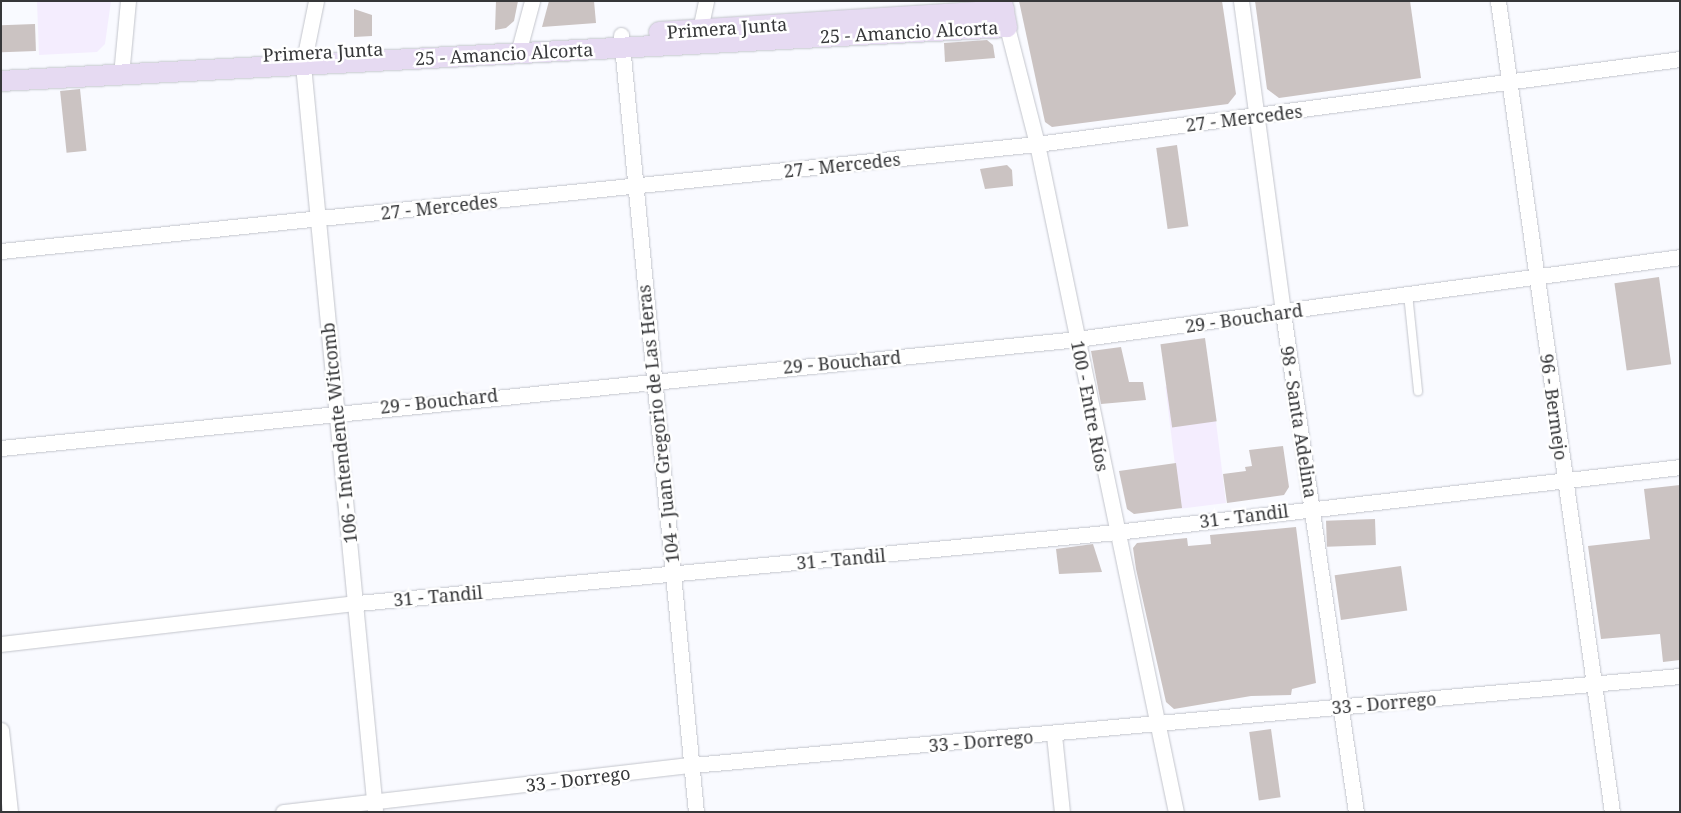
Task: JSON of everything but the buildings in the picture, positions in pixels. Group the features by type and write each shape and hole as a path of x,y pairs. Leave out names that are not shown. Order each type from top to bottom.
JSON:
{"main road":[{"name":"Primera Junta","path":"1,68 121,69 621,41 1004,13"},
{"path":"1,81 121,69"}],"street":[{"path":"121,69 128,1"},
{"name":"106 - Intendente Witcomb","path":"316,1 303,59 335,412 358,603 375,807"},
{"path":"519,47 532,1"},
{"path":"698,36 706,1"},
{"name":"98 - Santa Adelina","path":"1242,1 1282,313 1356,812"},
{"name":"96 - Bermejo","path":"1498,1 1612,812"},
{"name":"100 - Entre Ríos","path":"1004,13 1037,144 1116,532 1176,812"},
{"name":"104 - Juan Gregorio de Las Heras","path":"621,41 696,812"},
{"name":"27 - Mercedes","path":"1,251 1037,144 1257,117 1680,59"},
{"name":"29 - Bouchard","path":"1,448 335,412 1077,340 1282,313 1536,275 1680,257"},
{"name":"31 - Tandil","path":"1,644 358,603 1116,532 1312,507 1680,467"},
{"name":"33 - Dorrego","path":"283,812 375,807 692,765 1054,735 1680,676"},
{"path":"1,730 10,812"},
{"path":"1054,735 1062,812"}],"lane":[{"path":"1408,294 1418,391"}],"shaded area":[{"path":"37,1 111,1 105,44 97,52 39,55"},
{"path":"1211,381 1226,503 1180,509 1165,387"}]}
